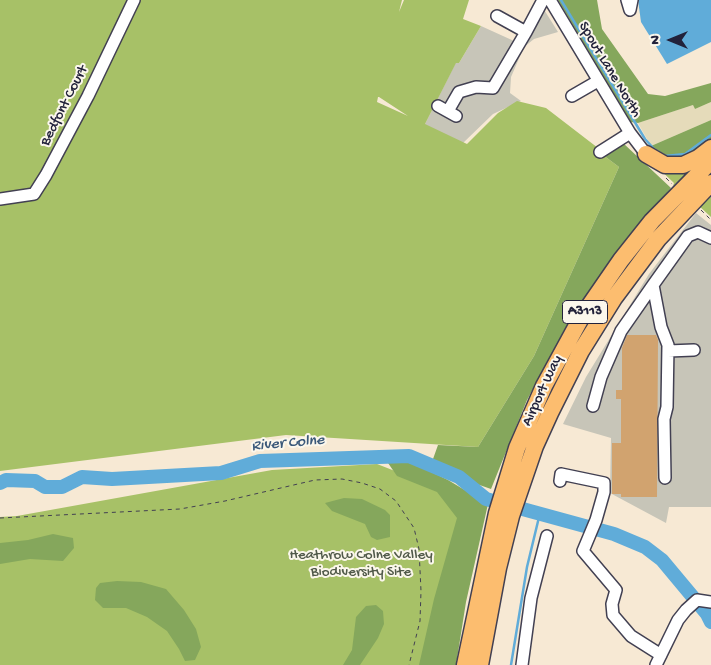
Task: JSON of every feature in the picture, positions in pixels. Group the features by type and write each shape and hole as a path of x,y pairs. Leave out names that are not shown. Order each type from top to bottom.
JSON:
{"highway":[{"path":"646,154 665,164 683,166 711,148"},
{"name":"Airport Way","path":"465,665 528,420 555,364 581,318 638,238 711,161"},
{"name":"Airport Way","path":"510,493 599,320 658,239 711,182"},
{"name":"Airport Way","path":"480,665 498,568 504,514"}],"street":[{"name":"Bedfont Court","path":"0,199 34,194 88,96 134,0"},
{"path":"447,111 459,92 476,87 493,88 543,0"},
{"name":"Spout Lane North","path":"550,0 630,133 646,154"},
{"path":"626,0 630,10 632,0"},
{"path":"497,16 526,32"},
{"path":"572,96 598,81"},
{"path":"600,152 630,133"},
{"path":"593,406 601,377 621,331 653,285 688,236 698,232 711,238"},
{"path":"653,285 661,327 668,345 667,407 664,419 665,478"},
{"path":"668,351 694,350"},
{"path":"560,481 561,474 604,483 604,492 596,520 583,551 616,590 612,604 613,615 631,636 658,660 678,620 686,610 706,600"},
{"path":"522,665 532,598 547,536"}],"path":[{"path":"697,207 711,220"},
{"path":"0,518 180,509 225,502 315,480 342,479 367,484 380,489 396,500 414,528 419,549 420,621 409,665"}],"shaded area":[{"path":"538,0 558,32 534,39 524,47 511,77 510,93 521,101 493,114 463,143 424,126 456,62 459,63 481,26 514,41"},
{"path":"711,102 711,120 651,146 638,123 693,105 695,109"},
{"path":"696,213 711,225 711,507 669,507 666,523 610,493 611,438 563,424 586,377 649,274"}],"green space":[{"path":"0,0 402,0 399,12 404,0 469,0 463,19 481,26 459,63 456,63 425,124 467,144 498,113 517,101 546,108 598,148 603,155 619,167 534,356 478,447 286,435 0,471","holes":["379,97 408,116 377,102"]},
{"path":"558,0 597,0 602,29 648,94 665,96 711,83 711,102 695,109 693,105 638,123 631,122"},
{"path":"711,120 711,139 699,149 676,161 651,146"},
{"path":"623,143 671,188 602,272 567,325 527,400 491,489 471,482 433,459 438,445 478,447 534,356 619,167 603,155"},
{"path":"702,159 673,186 674,183 652,162"},
{"path":"711,188 711,217 698,205"},
{"path":"406,460 448,480 488,504 466,602 456,665 419,665 434,599 457,518 437,492 397,476 388,463"},
{"name":"Heathrow Colne Valley Biodiversity Site","path":"377,464 477,503 445,665 0,665 0,517 17,516 272,470"},
{"path":"344,498 362,499 385,510 390,515 390,537 377,540 371,537 365,524 332,511 325,503"},
{"path":"53,534 73,538 74,548 63,561 30,559 0,564 0,543 28,540"},
{"path":"117,581 141,582 166,589 184,610 196,629 201,647 195,660 185,661 167,631 147,617 126,608 103,608 95,600 96,588 100,583"},
{"path":"376,605 383,611 384,624 378,638 360,665 343,665 352,650 356,617 366,606"}],"water":[{"path":"638,0 711,0 711,42 667,64 641,22"}],"building":[{"path":"627,335 656,335 658,340 657,497 621,497 621,494 612,494 612,443 621,443 621,399 616,399 616,390 622,390 622,348"}],"waterway":[{"path":"561,0 645,139 654,149"},
{"path":"665,156 685,154 711,135"},
{"name":"River Colne","path":"0,483 6,480 35,481 45,487 62,487 82,477 112,479 221,473 260,461 409,456 459,477 486,499 614,534 645,547 662,560 707,614 711,622"},
{"name":"River Colne","path":"511,665 527,567 540,513"}]}
